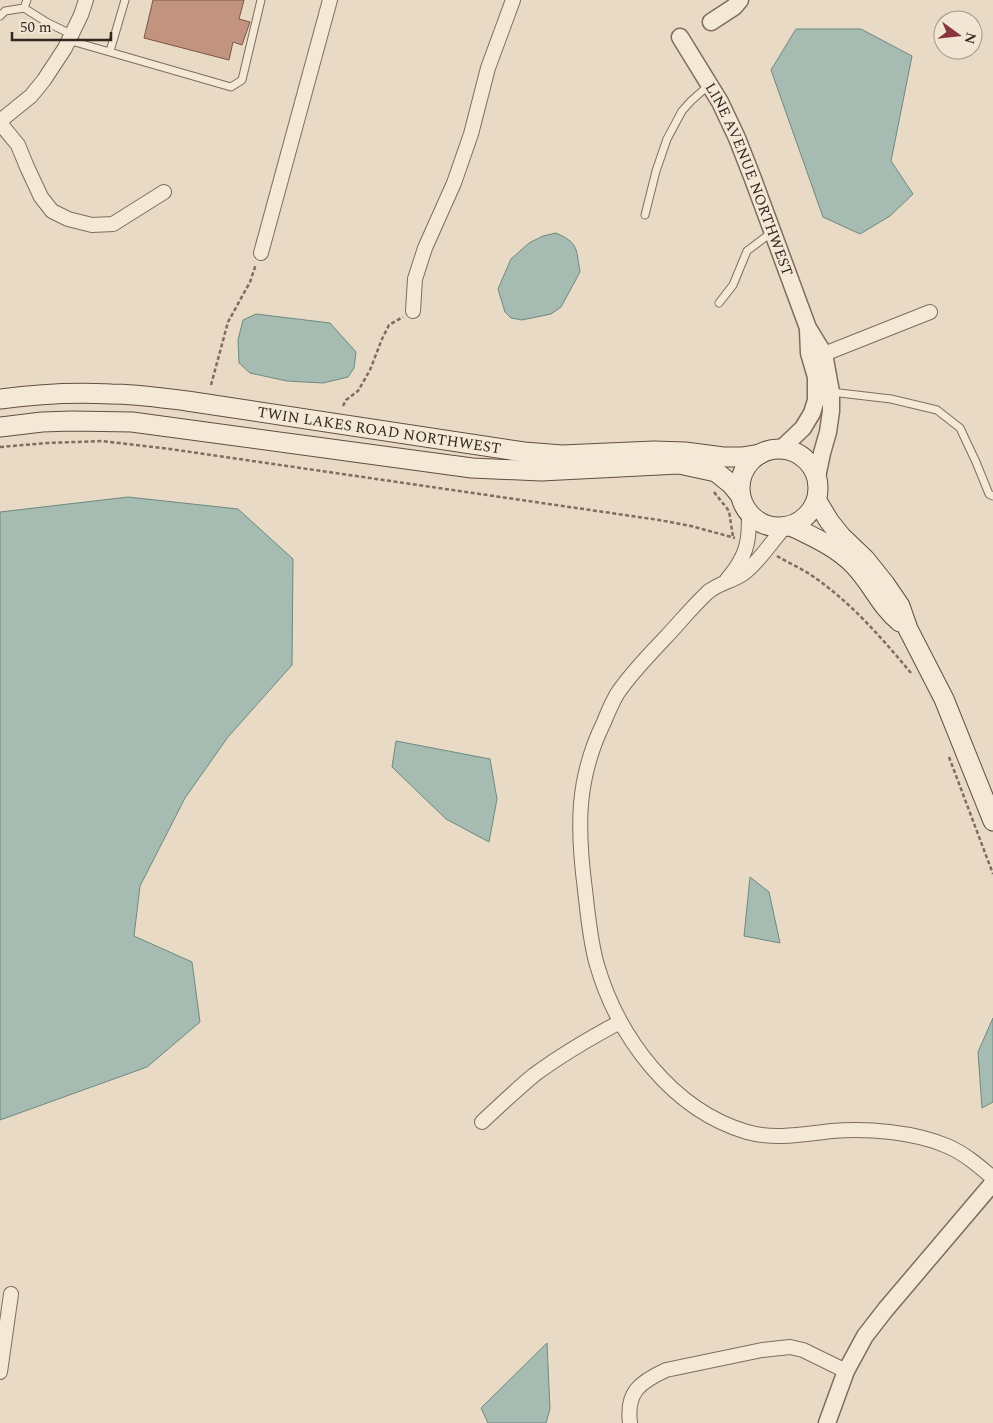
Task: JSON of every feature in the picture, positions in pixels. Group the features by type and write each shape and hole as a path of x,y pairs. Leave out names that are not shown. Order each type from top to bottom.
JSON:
{"main road":[{"name":"TWIN LAKES ROAD NORTHWEST","path":"0,399 79,393 149,396 524,452 562,455 654,450 723,457 760,454"},
{"name":"TWIN LAKES ROAD NORTHWEST","path":"0,426 72,420 132,422 472,468 541,471 679,464 716,472 731,484 740,496"},
{"path":"780,449 793,451 804,457 812,466 817,477 819,489 817,501 811,512 802,521 788,527 771,527 759,522 749,514 740,496 740,483 750,461 770,450 780,449"},
{"path":"817,501 841,536 865,559 900,606 908,629 944,698 993,822"},
{"path":"788,527 831,546 854,565 890,614 908,629"}],"street":[{"path":"86,0 70,37 44,80 31,96 0,122 18,145 41,197 52,211 68,219 92,225 113,224 164,192"},
{"path":"261,254 330,0"},
{"path":"413,311 415,279 420,263 454,183 471,134 488,68 513,0"},
{"path":"710,22 734,7 740,0"},
{"name":"LINE AVENUE NORTHWEST","path":"680,37 720,102 737,138 808,328 824,354 831,392 831,411 817,477"},
{"path":"824,354 930,312"},
{"name":"LINE AVENUE NORTHWEST","path":"780,449 803,428 812,413 816,400 816,377 809,353 808,328"},
{"path":"726,581 740,562 748,542 749,514"},
{"path":"788,527 745,572 711,590 700,600 642,662 628,678 616,697 596,738 588,760 580,802 581,846 588,918 600,975 620,1022 651,1066 669,1085 703,1113 749,1133 771,1136 853,1130 907,1135 948,1146 970,1159 993,1178"},
{"path":"482,1122 535,1075 585,1040 620,1022"},
{"path":"827,1423 846,1371 865,1336 993,1183"},
{"path":"0,1372 11,1294"},
{"path":"630,1423 633,1395 640,1385 666,1370 762,1350 790,1347 803,1350 846,1371"}],"lane":[{"path":"24,8 27,0"},
{"path":"110,51 125,0"},
{"path":"0,16 5,11 24,8 70,37 110,51 231,87 242,80 261,0"},
{"path":"645,215 656,171 667,139 682,111 710,85"},
{"path":"719,303 733,284 747,251 773,232"},
{"path":"831,392 890,399 937,410 960,428 989,494 993,496"}],"path":[{"path":"211,385 228,322 250,282 261,254"},
{"path":"343,406 346,400 358,391 370,370 389,324 413,311"},
{"path":"0,447 102,441 170,449 659,520 725,534 748,542"},
{"path":"774,554 808,573 865,620 914,676"},
{"path":"946,749 993,874"}],"shaded area":[{"path":"796,29 861,29 912,56 891,161 913,194 890,216 860,234 823,217 771,70"},
{"path":"556,233 573,244 580,272 561,307 551,314 522,320 511,318 505,312 498,289 511,259 529,243 543,236"},
{"path":"256,314 330,323 356,352 354,368 348,377 323,383 287,381 250,373 239,363 238,340 243,320"},
{"path":"128,497 238,509 293,559 292,665 228,737 185,798 140,886 134,936 192,962 200,1022 147,1067 0,1120 0,512"},
{"path":"396,741 490,759 497,799 489,842 446,819 392,767"},
{"path":"750,877 769,892 780,943 744,936"},
{"path":"993,1018 993,1102 982,1108 978,1052"},
{"path":"547,1343 550,1409 546,1423 488,1423 481,1408"}],"building":[{"path":"153,0 244,0 239,19 250,22 242,45 233,42 229,60 144,38"}]}
